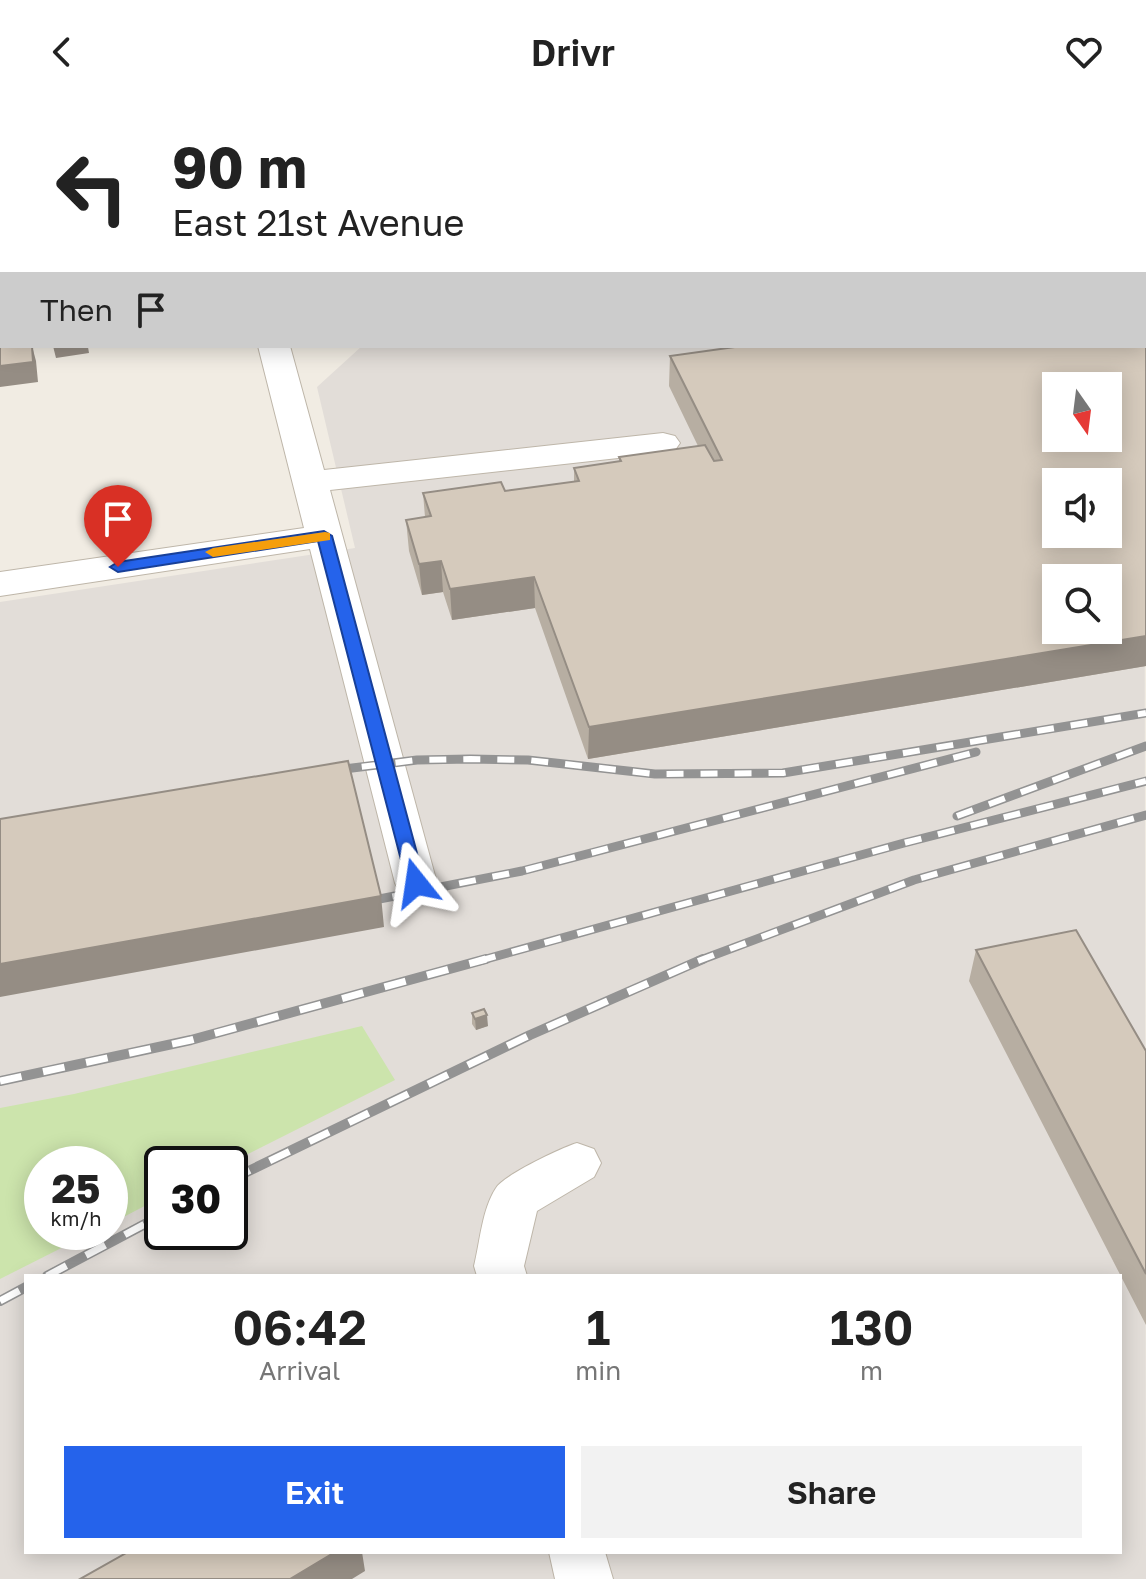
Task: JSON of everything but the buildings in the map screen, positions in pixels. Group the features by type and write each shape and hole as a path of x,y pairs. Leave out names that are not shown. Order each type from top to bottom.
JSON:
{"street":[{"path":"275,348 416,883"},
{"path":"310,482 663,443"},
{"path":"0,584 324,536"},
{"path":"501,1274 499,1266 515,1199 577,1163"},
{"path":"578,1554 584,1579"}],"shaded area":[{"path":"360,348 1144,348 1146,1579 0,1579 0,602 355,548 317,387"}],"green space":[{"path":"362,1026 395,1080 248,1154 248,1146 144,1146 144,1206 128,1215 128,1146 24,1146 24,1250 57,1250 0,1279 0,1108 74,1094"}],"railway":[{"path":"328,771 417,760 470,759 528,760 655,774 783,773 1146,713"},
{"path":"957,816 1146,746"},
{"path":"359,903 522,871 976,752"},
{"path":"479,961 904,843 1146,781"},
{"path":"701,960 914,880 1146,815"},
{"path":"0,1081 191,1040 486,959"},
{"path":"248,1171 530,1035 701,960"},
{"path":"51,1274 144,1225"},
{"path":"0,1301 24,1288"}],"slow traffic":[{"path":"213,552 325,537"}],"route":[{"path":"118,567 324,536 416,883"}]}
